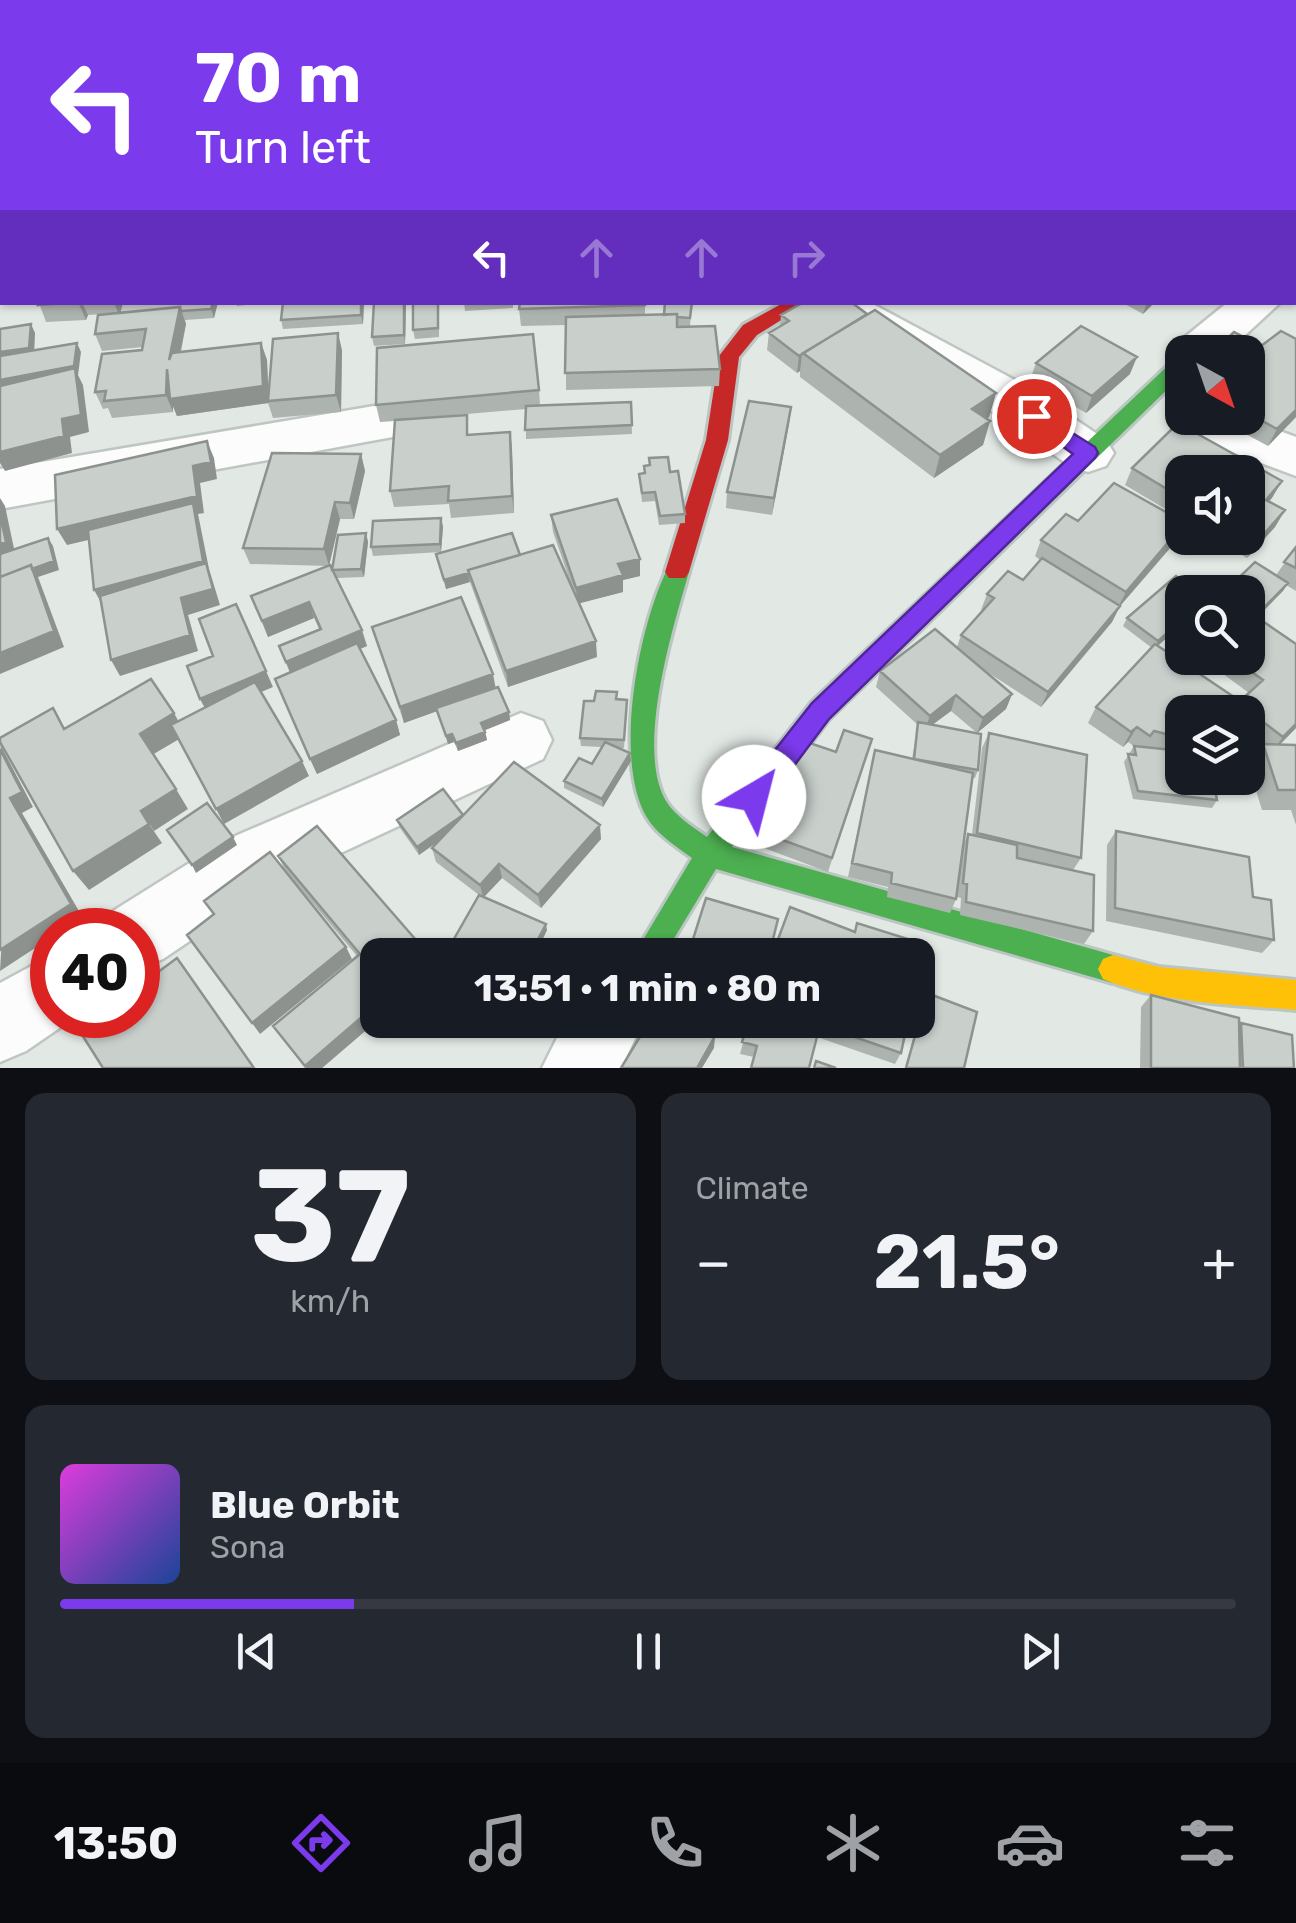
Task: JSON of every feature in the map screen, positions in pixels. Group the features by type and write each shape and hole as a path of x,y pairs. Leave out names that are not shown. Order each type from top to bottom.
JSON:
{"street":[{"path":"795,305 752,328 730,356 717,438 660,635 640,730 651,800 677,831 710,854 1159,982 1296,994"},
{"path":"838,305 1008,398 1088,453"},
{"path":"1217,335 1254,305"},
{"path":"658,938 710,854 820,711 1088,453 1163,406"},
{"path":"0,490 380,423"},
{"path":"1238,435 1296,457"},
{"path":"160,921 250,862 521,740"},
{"path":"0,1024 30,1004"},
{"path":"579,1068 597,1038"}],"building":[{"path":"121,305 212,305 211,309 181,311 180,307 119,313"},
{"path":"283,305 361,305 361,315 281,320"},
{"path":"374,305 404,305 404,335 372,337"},
{"path":"413,305 438,305 438,328 413,330"},
{"path":"520,305 645,305 519,309"},
{"path":"665,305 692,305 690,318 664,315"},
{"path":"799,305 855,305 867,314 799,356 769,333 789,321 781,315"},
{"path":"180,307 169,360 172,353 261,343 263,386 170,399 167,369 166,395 104,401 106,391 95,392 102,354 142,350 146,329 95,334 98,315"},
{"path":"875,310 996,393 972,409 990,421 940,455 803,353"},
{"path":"677,314 677,327 715,326 720,369 565,373 566,317"},
{"path":"31,324 29,348 0,352 0,329"},
{"path":"1081,326 1137,357 1092,396 1036,363"},
{"path":"1281,331 1296,339 1296,410 1277,429 1265,422 1265,343"},
{"path":"338,333 336,395 268,401 273,339"},
{"path":"533,334 539,390 376,405 377,348"},
{"path":"77,343 74,366 0,380 0,356"},
{"path":"75,368 81,415 62,419 64,436 0,452 0,386"},
{"path":"749,401 791,407 774,498 727,492"},
{"path":"631,402 632,425 525,430 526,406"},
{"path":"467,415 467,435 510,432 512,496 448,501 449,486 390,491 395,420"},
{"path":"1166,435 1200,435 1235,455 1165,455 1165,488 1132,468"},
{"path":"207,441 211,462 193,466 197,496 57,529 55,475"},
{"path":"272,453 361,454 350,503 335,502 324,549 243,548"},
{"path":"668,457 670,472 678,471 685,514 660,516 655,492 642,493 639,474 645,473 644,466 650,465 649,458"},
{"path":"1265,472 1282,481 1266,500 1285,510 1265,533"},
{"path":"1114,483 1165,512 1165,546 1126,592 1041,540 1066,514 1078,521"},
{"path":"617,499 640,559 618,564 623,575 576,588 551,515"},
{"path":"193,503 203,561 94,590 88,530"},
{"path":"0,514 6,542 0,544"},
{"path":"441,518 440,544 371,547 373,521"},
{"path":"366,533 361,569 332,570 338,535"},
{"path":"512,533 520,555 444,580 436,554"},
{"path":"48,538 54,561 0,577 0,554"},
{"path":"553,545 596,641 506,671 468,570"},
{"path":"1296,547 1296,568 1284,562"},
{"path":"1042,558 1120,606 1048,692 961,635 994,598 987,594 1008,571 1023,580"},
{"path":"1255,562 1288,583 1265,607 1265,575 1242,575"},
{"path":"206,563 213,589 181,598 190,635 111,660 100,596"},
{"path":"31,565 54,631 0,653 0,577"},
{"path":"330,565 362,630 286,662 279,646 321,629 309,602 262,621 251,596"},
{"path":"1165,585 1165,635 1158,641 1127,618"},
{"path":"461,597 493,674 400,707 372,627"},
{"path":"236,604 266,671 200,699 187,666 213,656 199,619"},
{"path":"1265,623 1296,644 1296,724 1283,737 1265,723 1265,695 1247,695 1263,680 1256,675 1265,675"},
{"path":"935,629 1012,694 983,718 956,695 930,716 880,671"},
{"path":"357,643 396,720 310,759 275,679"},
{"path":"1155,644 1165,651 1165,675 1201,675 1231,695 1165,695 1165,734 1154,731 1150,736 1137,727 1131,732 1096,707"},
{"path":"151,679 174,713 140,734 176,789 141,811 149,824 73,871 0,738 53,708 64,729"},
{"path":"255,682 302,761 216,809 171,725"},
{"path":"498,687 509,712 481,723 485,732 456,743 452,734 446,736 436,708"},
{"path":"596,691 617,692 616,699 627,700 624,740 580,738 584,701 594,701"},
{"path":"918,722 981,734 978,770 914,759"},
{"path":"844,730 872,739 832,858 763,833 798,739 836,752"},
{"path":"989,733 1087,755 1081,858 977,833"},
{"path":"605,742 630,753 602,799 564,781 579,758 592,764"},
{"path":"1265,744 1296,745 1296,790 1278,790"},
{"path":"1134,746 1165,749 1165,794 1138,791 1128,754 1136,755"},
{"path":"0,749 22,792 10,798 71,904 65,908 30,908 30,931 0,950"},
{"path":"875,750 973,773 956,899 891,883 892,873 852,863"},
{"path":"514,762 600,825 538,895 499,864 480,885 432,848"},
{"path":"443,789 463,815 417,847 397,820"},
{"path":"1173,795 1216,795 1217,800"},
{"path":"207,803 233,837 192,865 167,830"},
{"path":"317,826 414,938 360,938 360,954 278,856"},
{"path":"1116,831 1249,857 1253,897 1271,900 1274,940 1115,908"},
{"path":"968,834 1017,845 1017,858 1094,875 1093,931 966,902 967,884 963,883"},
{"path":"270,852 346,947 252,1023 187,935 214,914 204,901"},
{"path":"479,895 546,924 539,938 455,938"},
{"path":"706,898 778,919 773,938 693,938"},
{"path":"790,907 855,932 857,923 905,938 778,938"},
{"path":"360,954 360,1019 305,1066 273,1026"},
{"path":"177,958 254,1068 103,1068 84,1038 160,1038 160,971"},
{"path":"1151,995 1239,1018 1240,1068 1151,1068"},
{"path":"935,996 977,1012 964,1068 906,1068 914,1038 935,1038"},
{"path":"1241,1023 1292,1035 1294,1068 1243,1068"},
{"path":"639,1038 714,1038 697,1068 621,1068"},
{"path":"743,1038 817,1038 809,1068 751,1068 757,1046 742,1042"},
{"path":"858,1038 904,1038 901,1053"},
{"path":"816,1061 836,1068 814,1068"}],"traffic: fast":[{"path":"658,938 710,854 820,711 1165,380"},
{"path":"677,572 654,658 643,725 646,786 667,822 710,854 1113,969"}],"traffic: slow":[{"path":"1113,969 1159,982 1296,995"}],"traffic: jam":[{"path":"677,572 717,440 729,356 750,330 796,305"}],"route":[{"path":"754,797 820,711 1088,453 1034,416"}]}
